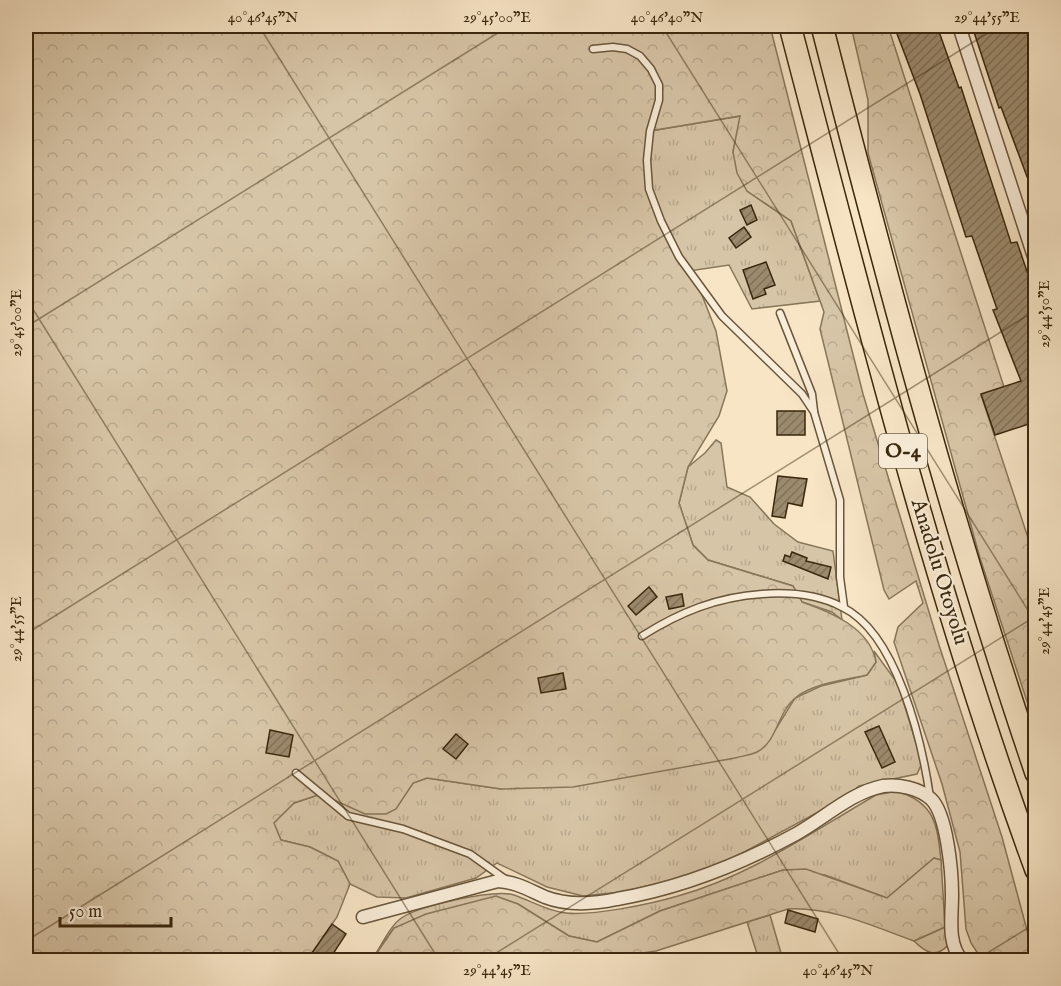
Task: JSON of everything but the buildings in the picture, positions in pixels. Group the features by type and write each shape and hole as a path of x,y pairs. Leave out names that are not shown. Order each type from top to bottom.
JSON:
{"highway":[{"name":"Anadolu Otoyolu","path":"790,26 930,547 981,713 1035,870"},
{"name":"Anadolu Otoyolu","path":"822,26 864,191 958,526 1035,773"}],"street":[{"path":"959,26 1034,255"},
{"path":"363,917 498,881 508,882 562,902 584,903 615,900 664,890 734,865 813,825 871,790 883,786 906,787 930,798 937,806 945,835 952,891 952,940 962,960"}],"lane":[{"path":"593,49 613,47 627,49 640,56 651,69 659,84 659,100 650,131 647,160 650,189 661,220 679,257 722,316 802,394 814,412"},
{"path":"780,313 812,394 814,412 840,500 839,567 844,608"},
{"path":"642,636 675,616 723,598 786,592 820,598 844,608 870,630 887,656 904,692 924,756 930,798"},
{"path":"296,773 348,816 403,829 470,854 508,882"}],"green space":[{"path":"26,26 770,26 863,394 939,645 1002,837 1035,960 982,960 971,943 966,929 960,852 942,784 894,642 898,627 923,603 916,581 889,599 884,590 820,329 824,312 791,221 747,191 737,173 733,152 740,116 650,131 649,189 661,221 698,285 716,331 727,391 719,416 688,467 679,503 693,545 708,560 793,586 802,602 837,616 858,631 872,650 876,662 867,675 811,689 795,698 789,704 764,747 755,753 735,758 573,787 501,789 427,778 413,783 396,809 386,814 365,814 321,794 294,803 274,823 281,840 310,847 338,861 350,884 337,917 307,960 26,960"},
{"path":"851,26 888,26 1004,387 981,395 1035,559 1035,726 980,558 868,153 868,100"},
{"path":"741,116 733,152 747,191 791,221 820,301 752,309 729,265 689,271 679,257 649,189 650,131"},
{"path":"716,440 721,443 727,487 750,497 774,524 798,542 833,551 842,620 832,612 802,602 793,586 708,560 693,545 679,503 688,467"},
{"path":"874,651 898,684 922,763 917,774 859,786 846,797 722,864 670,881 621,892 583,896 547,887 497,863 476,878 406,898 377,897 350,884 338,861 310,847 281,840 273,823 294,803 321,794 396,808 413,783 427,778 501,789 769,740 795,698 821,686 867,675 876,662"},
{"path":"897,791 919,802 932,816 938,836 941,860 934,858 887,898 825,875 783,870 660,911 597,942 569,936 518,904 394,928 374,956 389,931 400,919 422,909 456,900 504,894 514,895 552,910 566,913 591,913 622,909 678,896 755,865 876,795"},
{"path":"934,858 941,860 945,927 914,941 837,914 788,909 656,951 609,958 372,960 394,928 426,914 496,896 518,904 569,936 597,942 660,911 783,870 806,869 887,898"},
{"path":"770,915 783,960 759,960 747,922"},
{"path":"945,927 948,945 939,952 926,951 914,941"}]}
